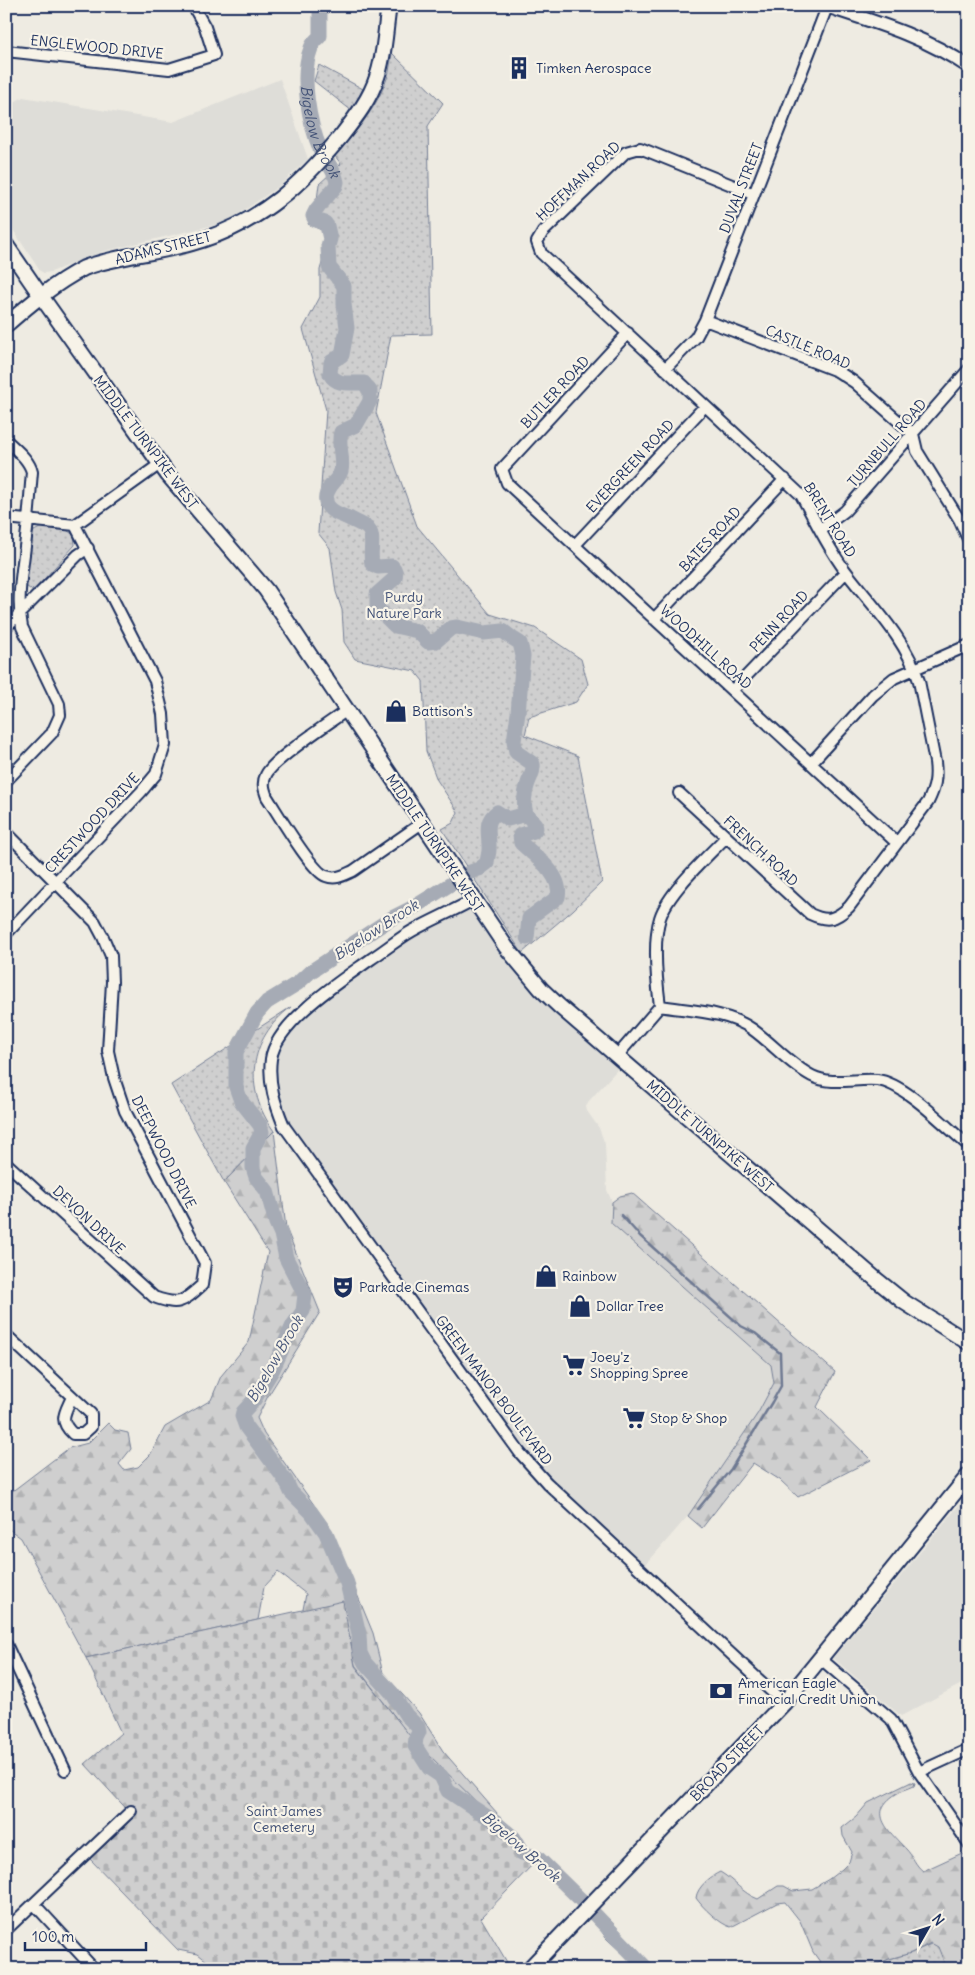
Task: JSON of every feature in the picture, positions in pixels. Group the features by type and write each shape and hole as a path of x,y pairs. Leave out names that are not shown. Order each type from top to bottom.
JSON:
{"main road":[{"name":"ADAMS STREET","path":"6,326 41,296 70,276 91,266 195,242 220,233 253,217 298,185 325,156 358,115 372,90 378,76 389,6"},
{"name":"MIDDLE TURNPIKE WEST","path":"6,244 160,464 182,493 266,590 473,900 506,947 541,989 878,1281 904,1302 969,1343"},
{"name":"BROAD STREET","path":"529,1969 784,1702 821,1659 969,1475"}],"street":[{"name":"ENGLEWOOD DRIVE","path":"6,51 169,69 214,55 205,27 193,6"},
{"path":"827,6 854,14 926,42 948,52 969,67"},
{"name":"DUVAL STREET","path":"665,369 696,337 705,320 827,6"},
{"name":"HOFFMAN ROAD","path":"537,242 543,232 626,152 640,148 754,194"},
{"name":"BRENT ROAD","path":"537,242 541,253 801,495 828,548 888,623 915,668 935,762 935,788 928,802 849,907 839,916 830,919"},
{"name":"CASTLE ROAD","path":"705,320 838,372 854,382 913,434"},
{"name":"BUTLER ROAD","path":"502,469 628,333"},
{"name":"TURNBULL ROAD","path":"820,530 845,511 969,370"},
{"name":"EVERGREEN ROAD","path":"575,544 706,406"},
{"path":"913,434 917,451 959,519 969,541"},
{"path":"6,440 30,466 29,520 19,600 22,627 59,704 60,715 52,733 6,781"},
{"path":"6,518 75,526 160,464"},
{"name":"WOODHILL ROAD","path":"502,469 507,483 733,690 896,843"},
{"name":"BATES ROAD","path":"654,619 785,479"},
{"path":"959,519 969,515"},
{"name":"CRESTWOOD DRIVE","path":"6,934 141,792 156,774 165,745 163,714 155,681 75,526"},
{"path":"6,628 78,555 88,548"},
{"name":"PENN ROAD","path":"733,690 846,572"},
{"path":"811,763 873,695 894,678 969,645"},
{"path":"347,710 275,762 264,780 263,786 267,797 314,868 326,876 340,877 352,871 422,823"},
{"name":"FRENCH ROAD","path":"678,793 810,914 830,919"},
{"name":"DEEPWOOD DRIVE","path":"6,832 95,922 111,956 112,982 108,1051 114,1078 125,1111 205,1263 202,1286 186,1299 172,1304 154,1297"},
{"path":"617,1056 660,1006 657,939 660,917 680,886 726,837"},
{"name":"GREEN MANOR BOULEVARD","path":"473,900 412,931 326,992 292,1022 278,1039 271,1058 270,1083 284,1126 520,1453 547,1483 784,1702"},
{"path":"660,1006 714,1014 733,1020 750,1028 796,1066 814,1077 833,1081 876,1080 892,1083 907,1093 969,1146"},
{"name":"DEVON DRIVE","path":"6,1162 154,1297"},
{"path":"6,1335 72,1397"},
{"path":"6,1644 9,1657 66,1770"},
{"path":"821,1659 891,1719 919,1772 969,1844"},
{"path":"919,1772 969,1749"},
{"path":"6,1930 131,1811"},
{"path":"34,1904 94,1969"}],"shaded area":[{"path":"280,79 308,159 278,187 227,222 101,252 44,273 40,271 6,219 6,107 23,97 173,122"},
{"path":"473,900 506,947 624,1062 588,1102 586,1107 599,1128 605,1144 607,1190 612,1202 611,1223 771,1365 774,1383 758,1413 688,1516 641,1570 547,1483 284,1126 270,1083 278,1039 356,970"},
{"path":"969,1493 969,1680 901,1716 833,1658"}],"green space":[{"name":"Purdy Nature Park","path":"392,53 443,103 428,126 432,334 391,335 376,413 417,526 490,614 535,628 581,659 588,684 576,702 529,717 525,735 578,756 602,882 573,910 522,953 442,829 453,823 458,812 437,780 426,751 423,681 415,671 355,659 344,642 342,610 336,592 330,548 318,533 326,410 303,329 320,297 320,270 330,234 308,224 317,200 319,184 341,164 335,156 374,106 385,84"},
{"path":"319,65 363,89 352,111 314,81"},
{"path":"42,527 65,529 74,535 75,545 35,589 31,590 26,586 32,536 34,531"},
{"path":"291,1007 266,1034 259,1049 255,1065 254,1082 258,1098 264,1115 274,1131 224,1182 171,1085"},
{"path":"274,1131 286,1228 320,1312 268,1396 257,1418 264,1434 329,1526 373,1633 383,1673 419,1713 443,1751 497,1813 490,1826 484,1899 399,1722 355,1665 350,1637 296,1646 306,1594 278,1572 264,1587 258,1620 86,1658 21,1538 6,1527 6,1496 69,1448 88,1443 108,1423 115,1430 128,1433 131,1449 119,1464 124,1470 138,1467 150,1455 165,1427 211,1400 221,1376 249,1342 268,1252 224,1182"},
{"path":"632,1193 835,1372 817,1407 871,1460 798,1497 780,1480 753,1463 702,1528 688,1516 758,1413 774,1383 771,1365 611,1223 612,1202 620,1196"},
{"name":"Saint James Cemetery","path":"343,1601 355,1666 410,1736 536,1861 481,1918 511,1969 217,1969 198,1954 178,1950 90,1859 134,1817 85,1764 121,1733 86,1658"},
{"path":"911,1782 915,1783 914,1786 898,1793 887,1801 882,1815 884,1822 893,1836 923,1871 962,1853 969,1860 969,1969 949,1969 938,1947 931,1943 911,1953 889,1959 865,1969 825,1969 813,1952 800,1921 785,1902 777,1903 731,1927 712,1915 696,1898 705,1882 720,1872 758,1899 778,1886 784,1886 793,1891 812,1889 829,1879 849,1862 852,1852 843,1836 842,1828 856,1817 868,1803"},
{"path":"606,1918 656,1969 639,1969 606,1938 600,1929"},
{"path":"969,1927 969,1969 939,1969 936,1966 931,1969 865,1969 889,1959 911,1953"}],"waterway":[{"name":"Bigelow Brook","path":"320,6 320,36 312,46 306,72 307,100 321,151 337,182 313,216 315,220 325,223 327,226 330,239 328,246 329,267 344,286 347,328 342,355 331,362 330,374 337,381 364,383 370,391 370,401 356,425 341,432 341,471 327,493 326,503 336,513 367,527 372,539 372,564 378,567 392,566 394,569 396,573 395,578 377,594 377,608 395,626 417,631 428,642 436,641 451,628 457,627 484,633 503,631 520,643 523,656 514,741 516,752 533,764 533,772 525,794 526,814"},
{"name":"Bigelow Brook","path":"526,814 508,819 497,812 490,820 488,829 489,850 487,863 414,907 392,918 310,972 298,983 267,1002 257,1013 236,1052 236,1087 241,1101 260,1125 262,1132 253,1148 253,1168 256,1177 267,1191 281,1234 286,1258 305,1295 303,1311 293,1325 273,1369 242,1416 246,1427 286,1481 291,1492 311,1512 326,1533 347,1583 359,1634 360,1653 365,1663 392,1693 406,1715 418,1727 419,1732 415,1746 429,1768 441,1776 448,1791 495,1822 514,1838 522,1853 538,1858 647,1969"},
{"path":"526,814 535,824 536,828 534,831 520,835 521,843 547,867 556,881 558,889 558,897 529,918 527,938"},
{"path":"621,1215 640,1236 741,1326 755,1333 780,1353 781,1386 731,1469 698,1509"}],"place":[{"name":"Timken Aerospace","path":"519,68"},
{"name":"Battison's","path":"396,711"},
{"name":"Rainbow","path":"546,1276"},
{"name":"Parkade Cinemas","path":"343,1287"},
{"name":"Dollar Tree","path":"580,1306"},
{"name":"Joey'z Shopping Spree","path":"574,1365"},
{"name":"Stop & Shop","path":"634,1418"},
{"name":"American Eagle Financial Credit Union","path":"721,1691"}]}
